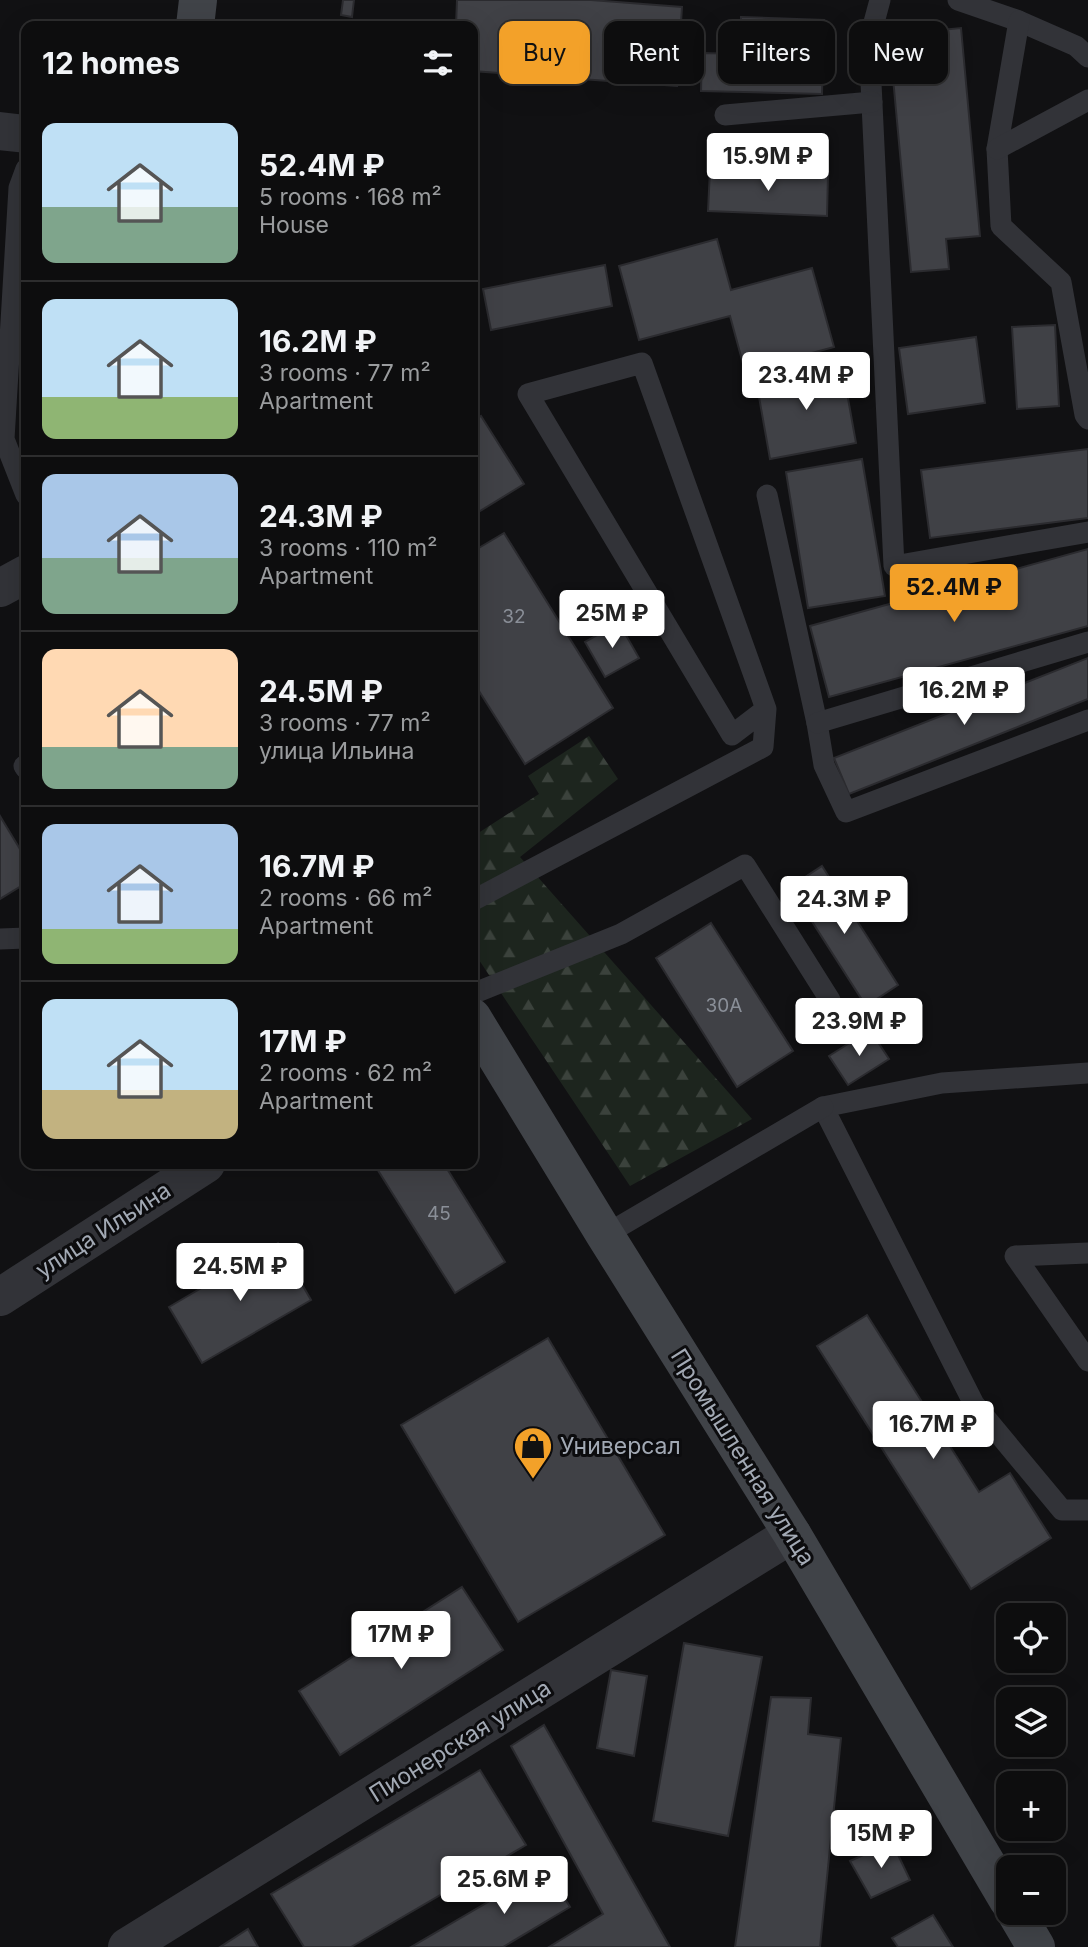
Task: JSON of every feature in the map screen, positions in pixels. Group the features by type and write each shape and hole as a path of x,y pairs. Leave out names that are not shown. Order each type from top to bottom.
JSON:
{"main road":[{"path":"196,21 198,0"},
{"name":"Промышленная улица","path":"478,1027 792,1534 996,1879"},
{"path":"1023,1925 1036,1947"}],"street":[{"path":"0,131 21,133"},
{"path":"0,588 21,577"},
{"name":"улица Ильина","path":"0,1297 198,1169"},
{"name":"Пионерская улица","path":"127,1947 792,1534"}],"lane":[{"path":"880,0 869,41 894,566 1088,532"},
{"path":"958,0 1019,21 1076,46 1088,57"},
{"path":"1019,21 997,149 1001,226 1061,282 1085,415 1088,419"},
{"path":"997,149 1088,100"},
{"path":"725,115 872,102"},
{"path":"21,183 4,439 21,482"},
{"path":"478,898 763,747 766,709 642,363 528,394 732,735 766,709"},
{"path":"768,495 824,765 846,812 1088,720"},
{"path":"817,723 1088,642"},
{"path":"478,992 621,934 745,865 830,1000"},
{"path":"0,939 21,938"},
{"path":"605,1235 823,1107 942,1083 1088,1073"},
{"path":"823,1107 974,1404 1062,1510 1088,1510"},
{"path":"1088,1253 1015,1256 1088,1361"}],"green space":[{"path":"589,736 618,779 520,857 752,1119 630,1186 478,958 478,833 539,794 528,776"}],"building":[{"path":"343,0 354,0 352,17 341,15"},
{"path":"457,0 591,0 682,7 681,21 604,21 604,81 590,80 590,21 499,21 499,73 478,71 478,21 456,21"},
{"path":"741,17 824,20 824,21 741,21"},
{"path":"961,28 980,236 946,239 949,269 911,272 894,84 948,84 948,29"},
{"path":"704,53 718,53 718,84 822,84 822,94 701,91 701,84 704,84"},
{"path":"710,170 828,174 827,216 708,211"},
{"path":"717,239 731,290 812,268 834,347 745,371 730,316 639,340 619,266"},
{"path":"605,265 612,306 491,330 483,289"},
{"path":"1055,325 1059,406 1017,409 1012,327"},
{"path":"976,337 985,403 908,414 899,348"},
{"path":"842,365 856,443 770,459 756,380"},
{"path":"481,416 524,484 478,512 478,418"},
{"path":"1088,449 1088,518 930,538 921,470"},
{"path":"862,459 885,596 808,608 786,472"},
{"path":"504,533 613,708 525,764 478,690 478,548"},
{"path":"1088,549 1088,626 829,697 810,626"},
{"path":"619,623 639,658 605,677 585,642"},
{"path":"1088,658 1088,699 849,794 834,758"},
{"path":"0,816 21,851 21,886 0,899"},
{"path":"822,866 898,985 866,1006 790,887"},
{"path":"711,923 793,1051 737,1087 656,958"},
{"path":"870,1030 889,1059 848,1085 829,1056"},
{"path":"377,1169 447,1169 505,1262 455,1293"},
{"path":"278,1243 311,1300 202,1363 169,1307"},
{"path":"867,1315 979,1492 1010,1473 1051,1538 971,1589 817,1346"},
{"name":"Универсал","path":"548,1338 665,1535 518,1622 401,1425"},
{"path":"462,1587 503,1650 340,1755 299,1691"},
{"path":"684,1643 762,1657 728,1836 653,1821"},
{"path":"611,1670 647,1676 634,1756 597,1748"},
{"path":"771,1697 811,1698 808,1734 841,1738 820,1947 735,1947"},
{"path":"544,1725 670,1947 549,1947 603,1914 511,1746"},
{"path":"480,1770 526,1845 351,1947 304,1947 271,1894"},
{"path":"892,1842 910,1880 871,1898 850,1861"},
{"path":"546,1868 570,1907 503,1947 411,1947"},
{"path":"933,1915 953,1947 898,1947 892,1938"},
{"path":"248,1929 258,1947 220,1947"}],"place":[{"name":"Универсал","path":"533,1480"}]}
